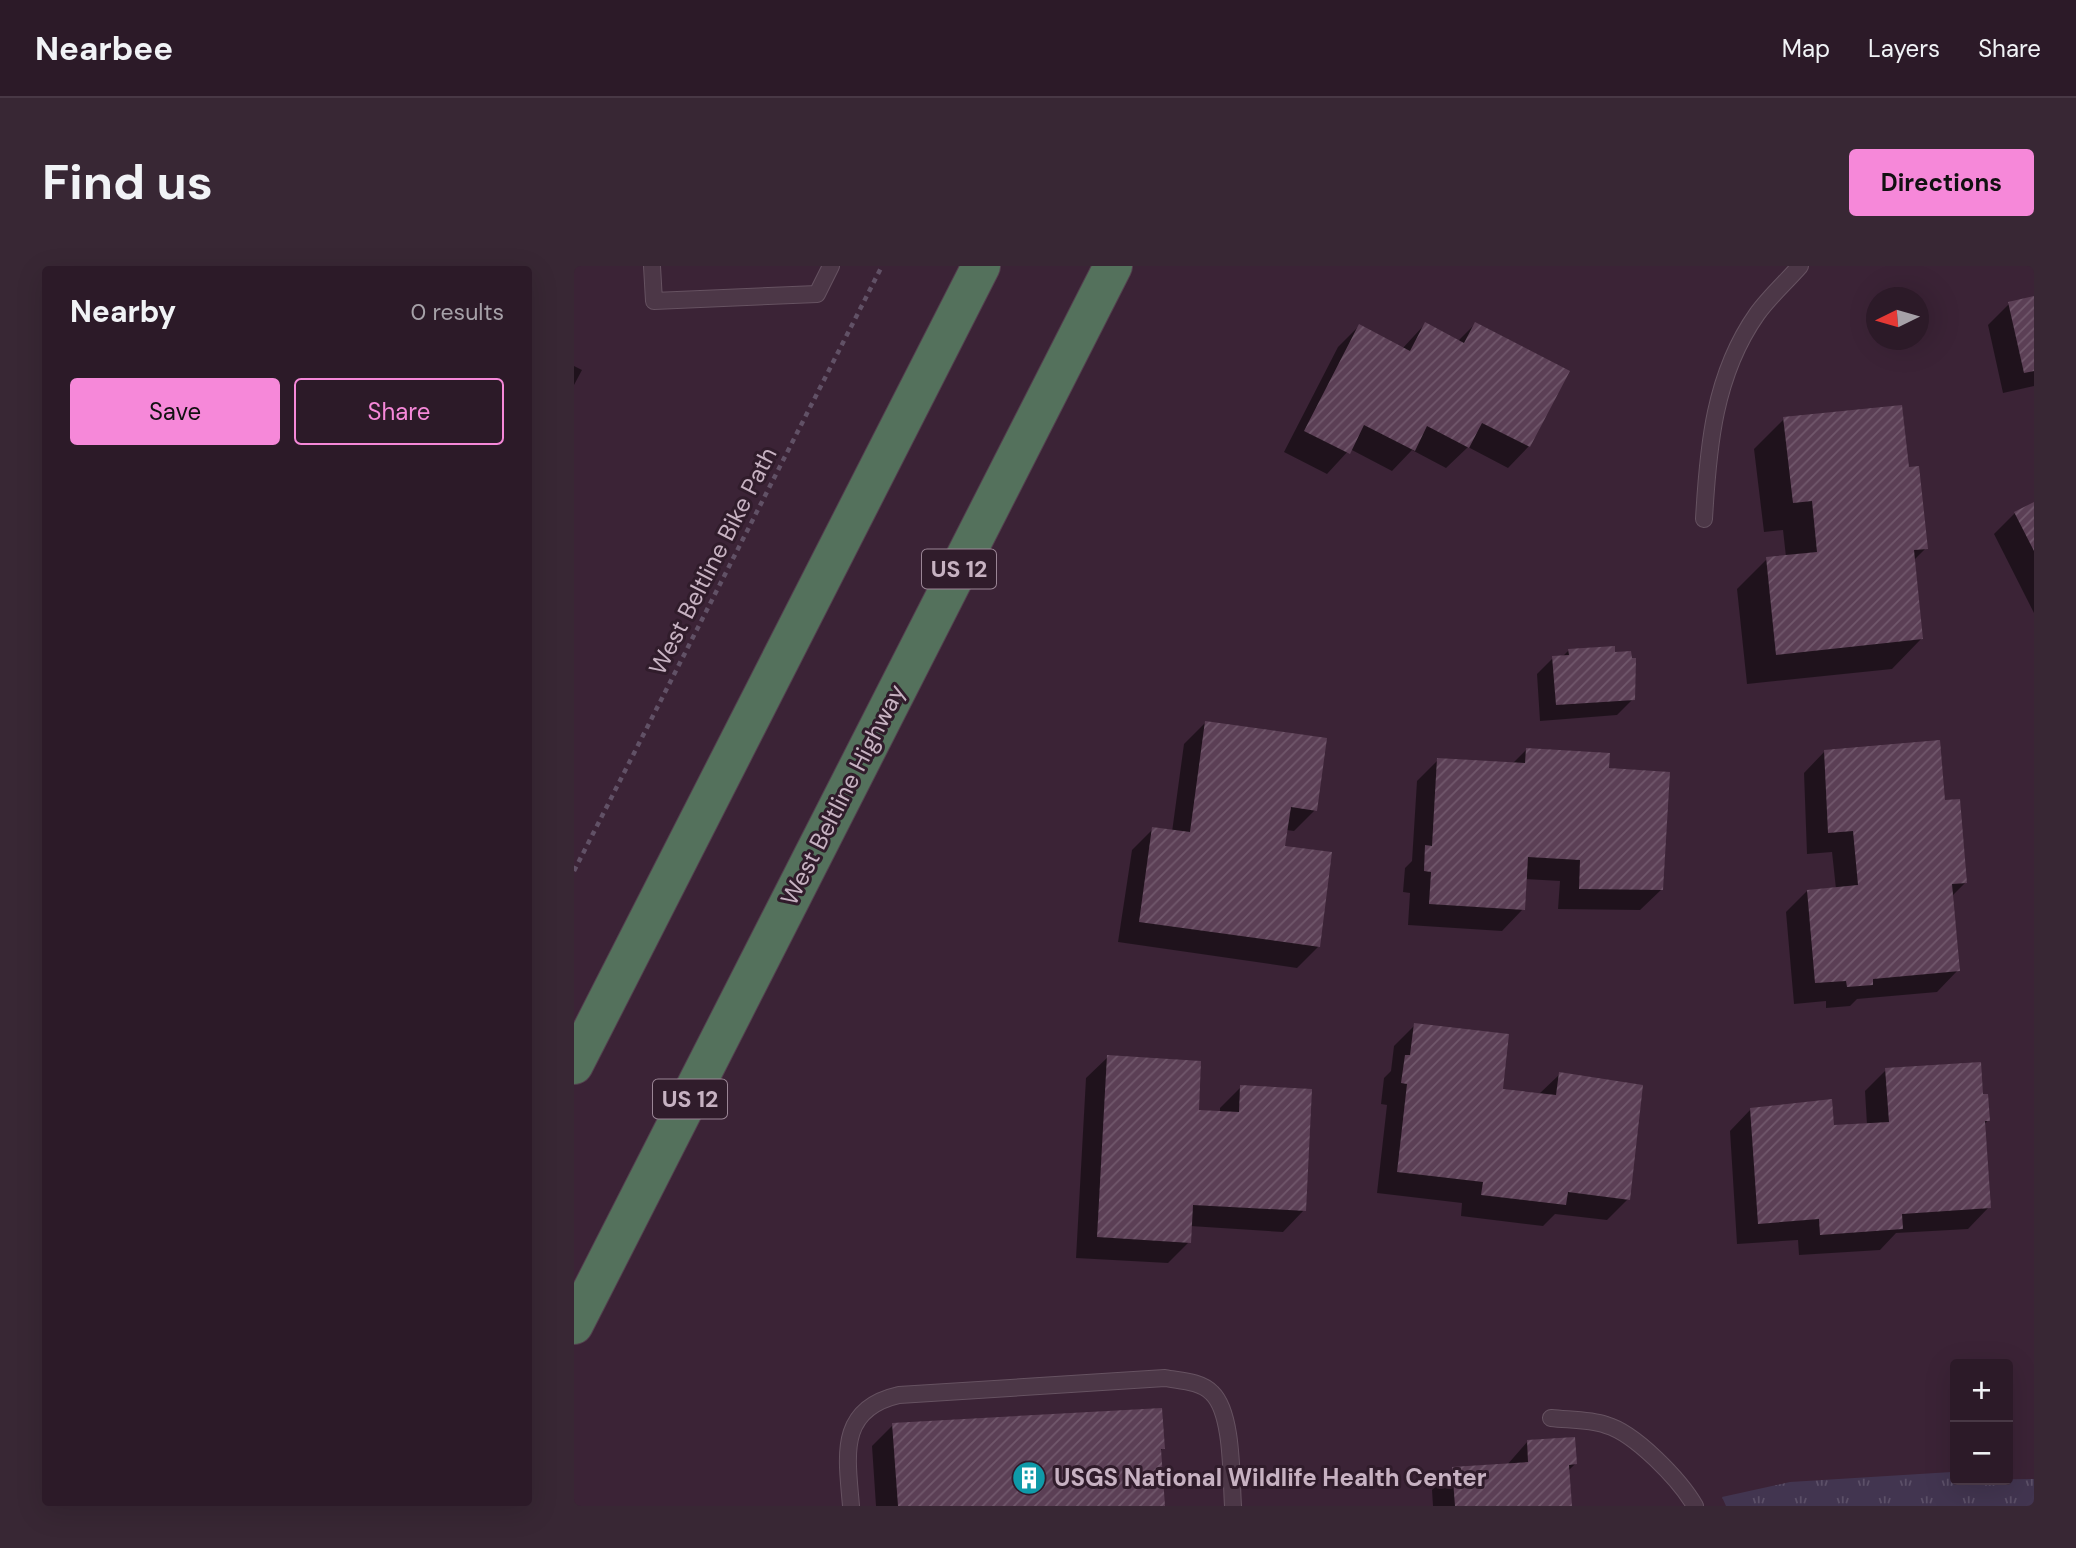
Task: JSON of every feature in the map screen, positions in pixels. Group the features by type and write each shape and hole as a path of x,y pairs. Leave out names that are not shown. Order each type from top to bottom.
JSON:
{"highway":[{"path":"574,1065 981,266"},
{"name":"West Beltline Highway","path":"574,1325 1113,266"}],"lane":[{"path":"652,266 654,301 817,294 831,266"},
{"path":"1704,519 1708,442 1727,368 1758,313 1800,266"},
{"path":"851,1506 847,1445 855,1425 881,1399 899,1395 1165,1378 1197,1384 1212,1393 1222,1407 1229,1443 1233,1506"},
{"path":"1551,1418 1608,1425 1649,1453 1684,1486 1695,1506"}],"path":[{"name":"West Beltline Bike Path","path":"574,871 882,266"}],"green space":[{"path":"1950,1472 1950,1485 2013,1485 2013,1479 2034,1479 2034,1506 1726,1506 1722,1497 1790,1482"}],"building":[{"path":"2034,296 2034,371 2024,373 2008,302"},
{"path":"1425,322 1464,343 1475,322 1570,371 1530,447 1482,423 1469,448 1427,426 1415,451 1364,425 1350,454 1304,431 1359,324 1410,351"},
{"path":"1902,405 1909,467 1919,466 1928,549 1914,550 1923,639 1776,655 1766,557 1817,552 1812,501 1793,503 1783,417"},
{"path":"2034,502 2034,551 2014,512"},
{"path":"1615,646 1615,652 1631,651 1632,658 1636,658 1635,700 1556,705 1552,656 1569,655 1568,649"},
{"path":"1205,721 1327,738 1317,811 1291,807 1285,846 1332,852 1320,947 1139,922 1152,827 1190,832"},
{"path":"1940,740 1945,800 1960,799 1967,883 1952,884 1960,971 1873,979 1873,985 1847,987 1846,981 1815,983 1807,890 1858,885 1853,831 1828,833 1824,750"},
{"path":"1526,748 1610,753 1609,768 1670,772 1663,890 1579,889 1580,860 1528,857 1525,910 1429,904 1431,872 1424,871 1425,845 1432,846 1437,758 1525,763"},
{"path":"1414,1023 1509,1034 1503,1089 1556,1095 1559,1072 1643,1085 1630,1200 1568,1192 1566,1205 1481,1195 1483,1182 1397,1172 1407,1084 1401,1083 1405,1055 1410,1055"},
{"path":"1107,1055 1201,1061 1199,1110 1239,1112 1240,1085 1312,1089 1306,1211 1193,1205 1191,1243 1097,1237"},
{"path":"1981,1062 1983,1094 1988,1094 1990,1121 1985,1121 1991,1208 1902,1214 1903,1229 1820,1235 1819,1219 1758,1224 1750,1108 1832,1099 1834,1125 1889,1122 1885,1068"},
{"name":"USGS National Wildlife Health Center","path":"1162,1408 1165,1449 1161,1449 1165,1506 898,1506 892,1423"},
{"path":"1575,1437 1577,1464 1569,1465 1572,1506 1455,1506 1452,1467 1528,1462 1527,1440"}],"place":[{"name":"USGS National Wildlife Health Center","path":"1029,1478"}]}
